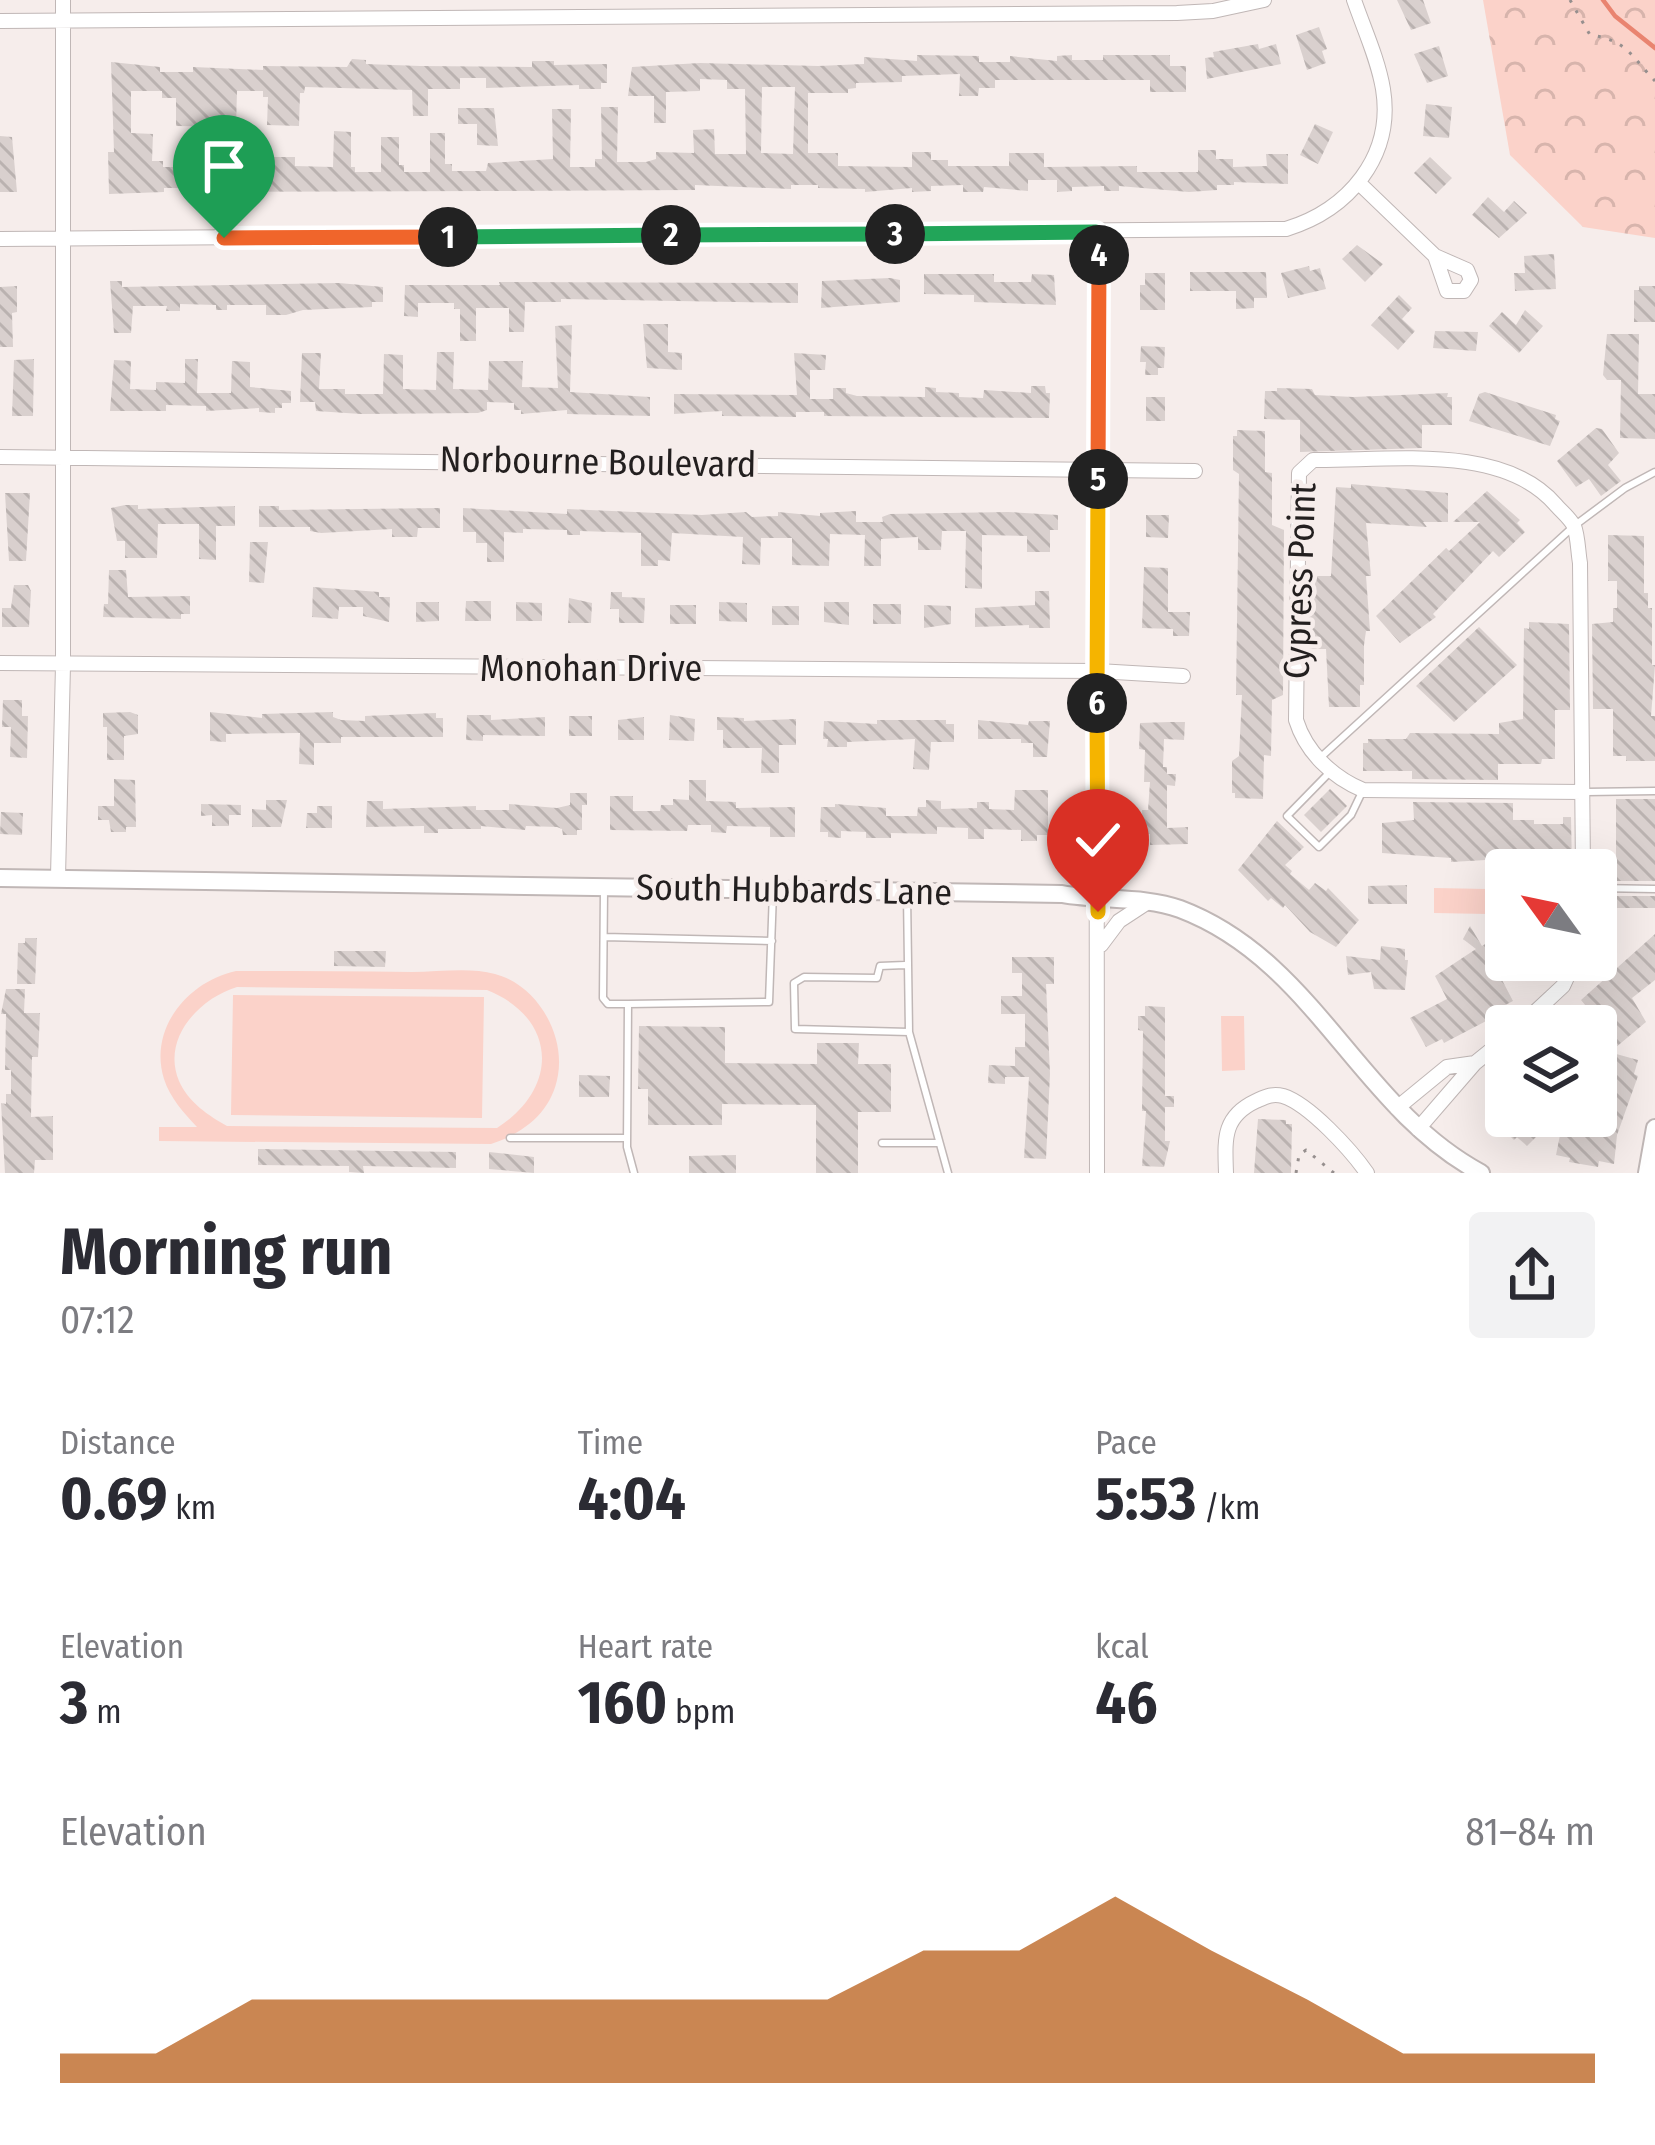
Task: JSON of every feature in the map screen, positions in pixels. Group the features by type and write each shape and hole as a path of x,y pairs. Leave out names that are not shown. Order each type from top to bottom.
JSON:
{"street":[{"path":"58,877 64,665 63,0"},
{"path":"0,21 1177,13 1264,0"},
{"path":"0,239 1286,229 1321,216 1359,183 1378,148 1384,104 1378,67 1354,0"},
{"path":"1359,183 1435,256"},
{"path":"1096,232 1097,1173"},
{"name":"Norbourne Boulevard","path":"0,457 1195,471"},
{"name":"Cypress Point","path":"1363,790 1345,782 1305,746 1296,720 1299,473 1304,464 1313,460 1440,461 1498,466 1545,492 1574,526"},
{"path":"1574,526 1580,563 1583,849"},
{"name":"Monohan Drive","path":"0,663 1098,671 1183,676"},
{"path":"1363,790 1582,792"},
{"name":"South Hubbards Lane","path":"0,878 1062,894 1098,901 1148,902 1198,916 1259,952 1285,976 1396,1108 1481,1173"},
{"path":"1099,950 1119,921 1148,902"},
{"path":"1544,1005 1565,981"},
{"path":"1418,1129 1485,1055"},
{"path":"1396,1108 1447,1067 1475,1063"},
{"path":"1226,1173 1225,1138 1232,1116 1276,1094 1288,1097 1332,1133 1366,1173"},
{"path":"1647,1173 1655,1128"}],"lane":[{"path":"1319,758 1574,526 1655,472"},
{"path":"1332,770 1287,816 1319,848 1352,814 1363,790"},
{"path":"1582,792 1655,791"},
{"path":"604,886 604,1000 628,1004 766,1004 772,983 773,890"},
{"path":"1617,888 1655,889"},
{"path":"908,891 909,1032 948,1173"},
{"path":"604,937 772,940"},
{"path":"772,983 794,983 804,977 877,978 880,966 905,965"},
{"path":"794,983 795,1029 909,1032"},
{"path":"628,1004 627,1138 634,1173"},
{"path":"510,1138 627,1138"},
{"path":"882,1143 940,1143"}],"path":[{"path":"1570,0 1590,35 1612,38 1627,48 1655,81"},
{"path":"1296,1173 1299,1155 1306,1150 1334,1173"}],"green space":[{"path":"1483,0 1655,0 1655,238 1583,227 1510,155"},
{"path":"1434,888 1485,889 1485,914 1434,913"},
{"path":"465,970 495,974 524,989 545,1013 557,1043 555,1088 535,1119 491,1144 159,1141 159,1127 197,1127 164,1079 162,1042 167,1025 188,996 236,971","holes":["237,987 487,990 527,1018 538,1035 542,1054 532,1094 497,1128 227,1126 193,1102 179,1081 175,1050 187,1022 210,1000"]},
{"path":"233,995 484,997 482,1118 231,1115"},
{"path":"1221,1016 1244,1016 1245,1070 1222,1071"}],"building":[{"path":"1397,0 1423,0 1431,23 1411,30"},
{"path":"1319,27 1327,49 1322,51 1326,63 1307,70 1296,35"},
{"path":"1258,44 1259,49 1276,44 1281,64 1207,79 1205,58 1214,57 1213,52"},
{"path":"1439,46 1448,76 1427,83 1414,54"},
{"path":"917,55 979,56 979,62 1010,62 1010,56 1057,61 1057,56 1072,55 1072,60 1103,60 1103,55 1170,55 1170,66 1186,66 1186,92 1150,92 1150,80 995,80 995,88 979,88 978,96 959,96 960,74 856,83 848,93 808,93 808,153 838,153 838,166 912,167 912,152 931,152 931,160 948,160 948,166 1009,166 1009,153 1044,153 1044,167 1137,166 1137,172 1198,172 1198,150 1216,150 1216,159 1233,159 1233,167 1267,166 1266,154 1288,154 1288,184 1234,182 1217,185 1217,190 1189,192 1119,186 1119,191 1104,191 1104,186 1057,192 1057,180 1028,180 1028,191 984,187 983,192 963,192 963,185 931,186 931,191 865,192 818,185 791,185 791,189 695,185 695,190 201,192 201,188 164,188 164,192 109,194 108,152 114,152 111,62 160,67 160,72 193,72 193,67 347,67 352,59 420,66 532,67 532,61 607,64 607,83 601,83 601,89 579,89 579,85 486,88 486,78 460,78 460,89 428,89 428,116 413,116 412,90 305,87 300,93 299,126 267,125 268,97 263,97 263,91 237,91 236,127 176,126 176,98 162,98 162,91 131,91 131,133 153,134 152,161 163,161 163,167 198,167 198,160 210,160 210,168 238,168 238,157 295,157 295,166 333,167 334,131 351,132 355,172 381,172 381,137 399,137 399,165 404,165 404,172 430,172 430,133 445,133 445,164 452,164 452,171 486,171 488,163 553,159 552,109 571,109 570,167 595,167 595,159 602,159 601,107 618,107 617,162 646,162 656,159 656,152 694,153 693,130 714,129 715,154 746,154 745,89 727,89 727,80 700,79 700,91 666,92 666,123 654,123 654,96 628,96 632,67 700,63 818,66 864,64 864,57 917,61","holes":["762,87 795,87 793,154 761,153"]},
{"path":"1426,104 1452,107 1449,138 1423,136"},
{"path":"458,108 494,108 498,146 477,145 477,124 458,124"},
{"path":"1315,124 1333,132 1318,164 1300,155"},
{"path":"0,136 12,137 17,192 0,192"},
{"path":"1430,157 1452,178 1436,194 1414,173"},
{"path":"1488,197 1504,212 1514,201 1527,213 1499,238 1472,215"},
{"path":"1357,245 1383,264 1365,282 1342,259"},
{"path":"1554,254 1556,289 1515,291 1514,273 1525,273 1524,256"},
{"path":"1309,266 1310,271 1320,268 1326,289 1288,298 1281,273"},
{"path":"1190,272 1266,272 1267,298 1254,298 1254,308 1236,309 1236,291 1190,291"},
{"path":"1145,273 1165,273 1165,310 1140,310"},
{"path":"924,274 994,274 994,282 1031,282 1032,274 1054,275 1056,305 974,302 974,295 924,294"},
{"path":"900,280 900,302 821,308 822,281"},
{"path":"110,281 122,281 122,287 339,283 383,287 383,302 286,315 266,315 266,305 227,305 227,310 216,310 216,305 180,304 180,311 133,306 131,333 114,333"},
{"path":"798,283 798,303 525,302 524,332 509,332 509,308 476,308 476,341 460,341 460,309 454,309 454,303 418,303 418,317 404,316 405,285"},
{"path":"17,286 13,347 0,347 0,287"},
{"path":"1655,286 1655,322 1634,322 1634,290"},
{"path":"1399,295 1412,308 1402,319 1415,331 1398,350 1371,325"},
{"path":"1525,310 1543,326 1519,353 1489,326 1502,312 1516,325"},
{"path":"643,324 668,324 668,352 682,353 682,370 647,368"},
{"path":"572,325 570,392 650,397 650,416 567,414 567,410 521,414 514,410 514,403 487,402 487,410 478,413 361,414 316,411 315,402 300,402 302,353 321,353 319,389 345,389 345,394 383,394 384,354 403,355 403,389 436,390 437,352 454,352 453,389 488,390 489,361 523,361 522,387 558,388 555,326"},
{"path":"1435,331 1478,332 1476,351 1433,348"},
{"path":"1607,334 1639,334 1638,394 1655,394 1655,439 1620,438 1621,380 1607,380 1603,375"},
{"path":"1141,346 1165,347 1164,368 1158,368 1158,375 1145,375"},
{"path":"794,353 826,355 825,370 810,370 810,399 833,399 833,388 846,388 846,393 857,396 925,397 925,387 983,398 984,390 1031,393 1031,386 1045,386 1050,393 1049,418 674,414 674,394 797,395"},
{"path":"34,359 33,416 12,416 14,360"},
{"path":"185,359 198,359 197,393 231,393 232,361 250,362 250,387 291,391 291,403 282,403 275,413 259,412 259,408 206,411 206,406 166,405 166,411 110,411 114,360 131,361 130,389 156,390 156,382 185,383"},
{"path":"1277,388 1353,397 1448,393 1452,425 1422,425 1422,448 1300,452 1300,420 1264,419 1265,391"},
{"path":"1479,394 1556,415 1560,421 1550,446 1469,421"},
{"path":"1146,397 1165,397 1165,421 1146,421"},
{"path":"1596,428 1602,429 1619,453 1608,465 1621,481 1601,496 1589,479 1576,487 1557,461"},
{"path":"1237,430 1265,431 1265,472 1272,473 1272,525 1284,530 1283,695 1272,700 1271,756 1264,755 1263,799 1235,798 1232,793 1242,695 1236,695 1239,474 1233,470 1233,436"},
{"path":"1351,484 1448,493 1448,522 1423,522 1427,527 1366,523 1370,631 1366,631 1364,645 1360,707 1329,707 1326,649 1308,649 1309,576 1331,576 1336,487 1351,488"},
{"path":"1487,491 1520,520 1517,523 1525,532 1499,557 1493,551 1433,614 1436,617 1400,643 1376,616 1480,522 1453,522"},
{"path":"5,493 30,493 26,561 9,561"},
{"path":"138,505 138,509 235,506 235,526 216,526 216,560 199,559 199,524 158,524 157,558 125,558 125,541 117,541 111,508"},
{"path":"259,506 279,506 279,510 440,508 440,528 418,528 417,537 392,537 392,529 321,533 310,527 259,527"},
{"path":"463,508 567,514 567,509 702,515 746,512 752,517 856,511 856,522 883,522 882,517 890,514 1008,512 1058,515 1058,530 1050,530 1050,552 1027,552 1027,536 982,535 982,589 965,588 966,531 942,531 941,550 918,550 918,537 881,539 881,566 864,566 865,535 830,534 829,566 792,565 792,538 761,538 760,565 742,564 743,537 672,533 670,561 641,566 641,533 580,531 580,535 567,535 567,530 523,529 523,533 504,532 504,562 487,562 487,543 476,543 476,532 463,532"},
{"path":"1146,515 1169,515 1168,538 1146,537"},
{"path":"1608,535 1644,536 1644,593 1652,608 1655,665 1651,716 1655,716 1655,761 1613,756 1613,709 1593,709 1592,624 1613,622 1613,608 1617,608 1617,581 1608,581"},
{"path":"250,542 268,542 264,583 249,582"},
{"path":"1144,567 1168,568 1168,612 1190,612 1189,636 1173,636 1173,629 1142,628"},
{"path":"109,570 126,570 128,597 190,596 190,614 181,614 181,619 103,617"},
{"path":"14,585 28,585 31,591 29,627 2,627 2,608 11,608"},
{"path":"313,587 390,597 389,622 363,616 363,607 339,607 338,619 312,617"},
{"path":"1035,591 1049,591 1050,628 975,627 975,608 1035,605"},
{"path":"611,592 645,598 644,623 619,623 619,609 610,609"},
{"path":"569,598 592,603 591,623 568,623"},
{"path":"466,601 491,601 491,621 465,621"},
{"path":"416,602 439,602 439,621 416,622"},
{"path":"516,602 542,603 542,621 516,621"},
{"path":"719,602 747,603 747,622 719,621"},
{"path":"824,602 849,602 849,625 824,622"},
{"path":"873,604 901,604 901,624 873,624"},
{"path":"670,605 696,605 696,624 670,624"},
{"path":"924,605 951,606 951,624 924,628"},
{"path":"772,606 799,606 799,625 772,625"},
{"path":"1529,622 1569,624 1570,710 1555,710 1555,759 1542,759 1541,764 1498,764 1498,780 1412,779 1412,771 1363,771 1363,743 1368,739 1406,739 1410,733 1499,734 1499,723 1523,719 1524,628 1529,629"},
{"path":"1479,627 1517,665 1454,722 1416,686"},
{"path":"3,700 22,700 22,716 28,716 27,758 10,757 11,727 2,727"},
{"path":"210,712 262,718 262,714 333,712 341,720 365,721 365,716 436,713 436,718 443,718 443,737 341,737 341,743 314,743 314,765 299,764 300,733 226,734 226,742 210,741"},
{"path":"103,713 138,715 138,734 124,736 124,760 107,760"},
{"path":"467,715 491,715 491,720 545,717 545,736 483,735 483,741 466,740"},
{"path":"670,715 695,719 694,741 669,740"},
{"path":"569,716 592,716 592,736 569,736"},
{"path":"644,717 644,740 618,740 618,720"},
{"path":"717,717 796,719 796,745 779,745 779,773 761,773 762,748 723,748"},
{"path":"877,720 946,720 954,724 954,742 931,742 929,770 913,769 915,739 827,747 828,739 823,739 824,721 877,724"},
{"path":"978,720 1028,725 1029,721 1050,721 1047,757 1033,757 1033,743 1021,743 1021,739 978,739"},
{"path":"1185,722 1184,740 1164,739 1163,767 1167,774 1176,774 1175,786 1167,785 1167,828 1188,827 1188,844 1150,845 1150,834 1143,834 1142,810 1148,810 1150,782 1144,782 1140,723"},
{"path":"114,779 135,780 136,827 126,827 126,832 111,832 109,820 98,820 98,806 114,806"},
{"path":"689,780 706,780 706,801 736,802 736,808 795,807 795,837 770,837 770,827 727,826 726,833 711,832 711,825 688,825 687,831 610,830 610,796 633,796 633,811 660,811 661,805 673,805 673,799 689,800"},
{"path":"1330,789 1347,806 1321,832 1304,815"},
{"path":"1015,790 1048,790 1048,835 1021,841 1021,830 984,829 984,839 968,839 968,828 937,827 937,834 891,833 891,838 841,831 841,838 828,837 828,832 820,832 821,807 886,808 886,816 917,816 926,800 941,801 941,809 977,808 977,802 989,802 989,809 1014,810"},
{"path":"570,793 587,793 582,830 577,835 563,835 557,827 481,826 424,833 424,826 366,827 367,801 383,801 383,809 476,806 476,810 509,810 509,804 570,805"},
{"path":"1616,799 1655,799 1655,881 1617,881"},
{"path":"266,800 287,800 281,827 252,827 252,809 266,810"},
{"path":"1413,802 1513,803 1513,820 1563,824 1563,817 1571,817 1572,849 1485,849 1485,860 1451,862 1451,858 1382,853 1382,823 1414,820"},
{"path":"201,804 241,805 241,815 229,815 229,826 212,826 212,815 201,816"},
{"path":"317,806 332,806 332,828 306,828 307,813 317,813"},
{"path":"1,812 23,813 22,835 0,834"},
{"path":"1277,821 1304,847 1285,865 1290,874 1309,890 1315,883 1328,888 1359,920 1336,947 1310,932 1285,905 1271,898 1268,901 1238,870"},
{"path":"1407,885 1407,904 1368,904 1368,886"},
{"path":"1617,896 1655,896 1655,908 1617,908"},
{"path":"1470,926 1485,944 1485,981 1503,981 1513,1001 1485,1005 1485,1022 1426,1047 1410,1018 1447,999 1435,976 1476,949 1463,939"},
{"path":"1655,934 1655,980 1632,998 1646,1022 1617,1046 1617,1005 1585,1005 1581,1000 1602,981 1617,981 1617,968"},
{"path":"25,938 37,938 35,984 17,984 18,943 25,943"},
{"path":"1381,946 1405,949 1405,990 1374,989 1371,972 1348,975 1346,956 1380,960"},
{"path":"334,951 386,951 385,967 334,966"},
{"path":"1012,957 1054,957 1054,984 1046,984 1050,1074 1046,1159 1024,1158 1029,1077 988,1083 989,1065 1015,1066 1015,1047 1025,1047 1025,1014 1001,1014 1001,996 1022,996 1022,973 1012,973"},
{"path":"6,989 25,989 24,1013 40,1013 38,1057 32,1057 31,1117 53,1116 53,1160 35,1160 34,1173 5,1173 1,1103 6,1104 6,1094 11,1094 11,1070 5,1070 6,1014 1,1014"},
{"path":"1145,1006 1165,1007 1165,1096 1174,1096 1174,1107 1165,1107 1165,1141 1170,1141 1164,1167 1142,1166 1146,1111 1142,1111 1143,1031 1138,1030 1138,1016 1145,1016"},
{"path":"639,1026 725,1027 725,1063 817,1064 817,1043 859,1043 858,1064 891,1064 891,1112 858,1112 858,1173 816,1173 816,1105 722,1104 722,1125 648,1125 648,1089 638,1089"},
{"path":"1617,1054 1638,1060 1634,1074 1638,1076 1617,1135"},
{"path":"579,1075 610,1076 609,1097 579,1097"},
{"path":"1258,1119 1292,1124 1291,1173 1254,1173"},
{"path":"1560,1137 1617,1137 1614,1164 1599,1161 1598,1167 1556,1155"},
{"path":"258,1149 456,1152 456,1168 363,1166 364,1173 349,1172 349,1166 258,1165"},
{"path":"489,1152 534,1157 534,1173 489,1169"},
{"path":"736,1155 736,1173 689,1173 689,1156"}],"waterway":[{"path":"1603,0 1615,16 1655,48"}],"route":[{"path":"224,238 1096,232 1098,912"}]}
